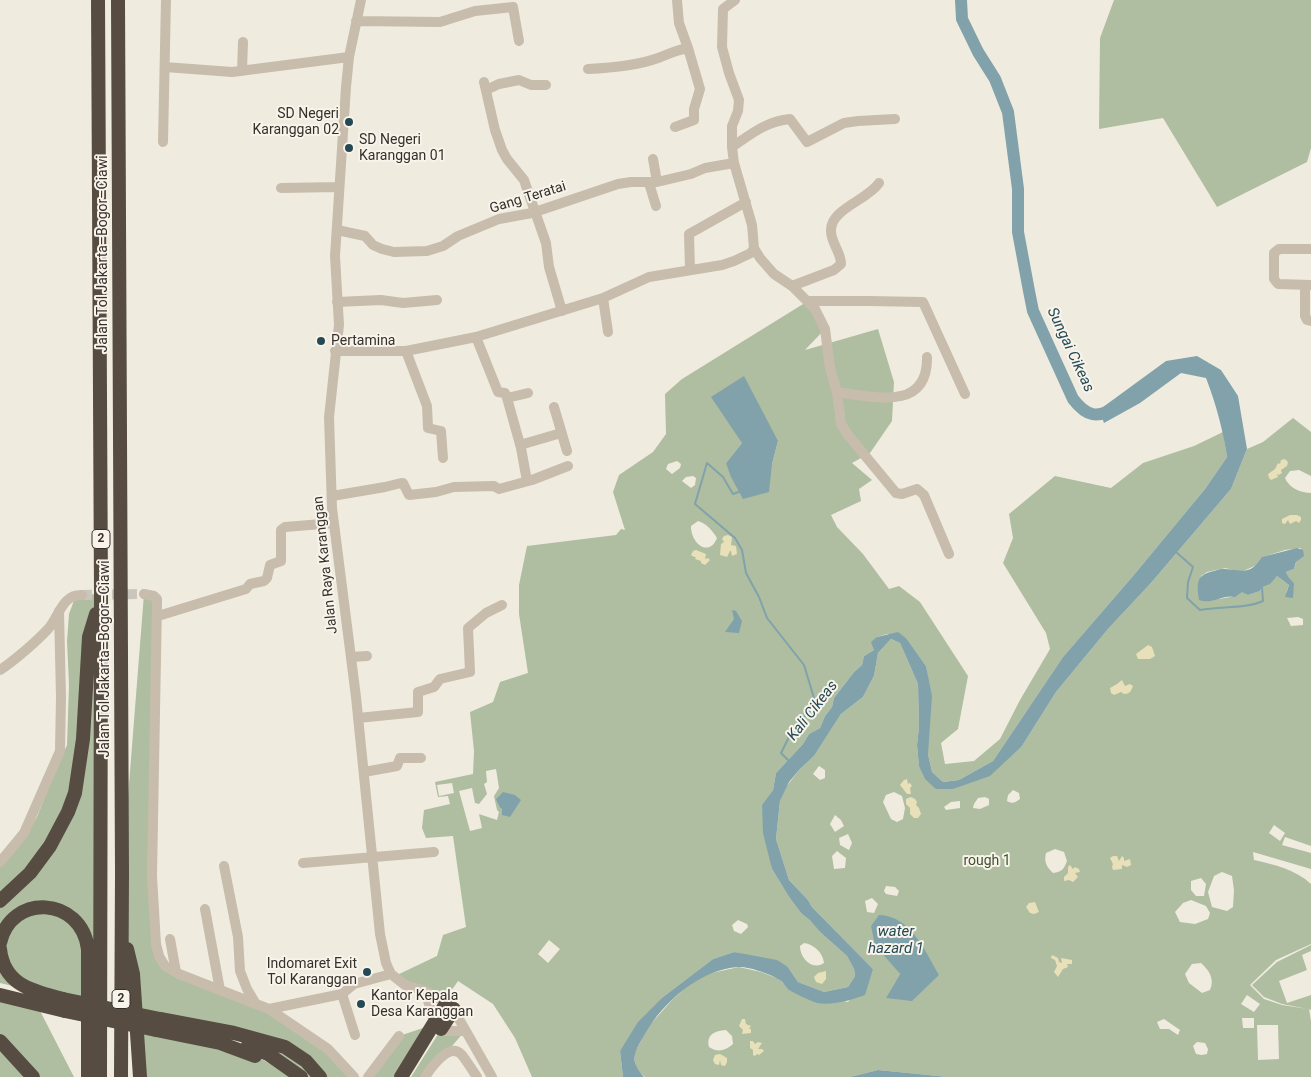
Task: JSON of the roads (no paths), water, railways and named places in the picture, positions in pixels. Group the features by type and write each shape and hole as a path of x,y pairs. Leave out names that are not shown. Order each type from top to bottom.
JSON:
{"highway":[{"name":"Jalan Tol Jakarta–Bogor–Ciawi","path":"98,0 101,599 100,1077"},
{"name":"Jalan Tol Jakarta–Bogor–Ciawi","path":"118,0 121,1077"},
{"path":"0,901 30,873 50,846 68,812 75,793 83,739 89,638 101,599"},
{"path":"0,943 7,924 34,908 47,907 63,911 73,918 81,928 88,949 88,1077"},
{"path":"121,922 133,974 140,1077"},
{"path":"0,949 4,967 16,982 64,1005"},
{"path":"0,989 64,1005 232,1040 251,1046 282,1062 301,1077"},
{"path":"0,995 64,1005"},
{"path":"402,1077 450,1006"},
{"path":"157,1024 249,1052 290,1077"},
{"path":"157,1024 234,1033 285,1047 306,1060 320,1077"},
{"path":"410,1077 437,1027"},
{"path":"0,1041 33,1077"}],"street":[{"path":"164,142 166,0"},
{"name":"Jalan Raya Karanggan","path":"361,0 349,57 346,87 335,274 338,325 329,417 334,523 358,718 380,934 386,963 391,974"},
{"path":"675,127 694,120 694,108 700,90 680,24 677,0"},
{"path":"735,0 723,9 722,47 739,100 738,112 732,126 732,147 734,162 752,225 754,248 774,274 792,286 808,301 815,309 825,328 830,368 837,392 841,424 848,435 896,493 902,494 917,489 924,495 949,554"},
{"path":"356,21 440,22 475,12 512,7 519,41"},
{"path":"242,70 243,42"},
{"path":"588,69 628,66 658,58 671,51 688,48"},
{"path":"165,67 232,72 349,57"},
{"path":"546,85 530,85 519,80 485,86 495,130 502,150 524,180 536,212 548,248 549,267 562,311"},
{"path":"732,147 766,124 782,120 790,119 807,142 844,124 858,121 895,119"},
{"path":"653,159 653,183 656,206"},
{"name":"Gang Teratai","path":"337,230 366,236 373,245 382,250 394,252 427,251 443,246 458,236 499,220 536,212 618,184 631,182 653,183 734,162"},
{"path":"792,286 834,270 841,264 841,256 831,231 833,222 846,208 874,190 879,182"},
{"path":"281,188 339,187"},
{"path":"690,270 689,234 746,202"},
{"path":"335,352 406,351 476,337 603,298 649,277 734,261 750,253 754,248"},
{"path":"1311,249 1279,248 1274,253 1274,279 1278,284 1308,285 1305,316 1306,320 1311,321"},
{"path":"603,298 608,332"},
{"path":"337,302 381,300 403,303 437,300"},
{"path":"808,301 868,300 923,302 965,394"},
{"path":"476,337 498,392 505,393 507,398 520,445 526,481"},
{"path":"406,351 427,406 428,428 441,431 443,458"},
{"path":"837,392 888,398 905,396 918,388 924,379 927,369 927,357"},
{"path":"507,398 528,393"},
{"path":"554,407 567,451"},
{"path":"520,445 562,433"},
{"path":"332,496 401,483 404,484 407,493 412,495 458,486 494,486 499,489 568,466"},
{"path":"158,616 246,589 250,584 264,581 267,578 270,565 281,561 282,530 285,527 334,523"},
{"path":"0,670 49,628 61,607 76,594 82,595"},
{"path":"144,594 156,597 158,616 152,876 156,944 159,956 165,966 176,972 270,1009 328,1049 354,1077"},
{"path":"358,718 418,712 418,692 434,687 440,679 470,672 469,628 486,613 502,605"},
{"path":"0,862 24,833 60,751 59,611"},
{"path":"351,657 367,656"},
{"path":"364,772 397,766 400,758 421,758"},
{"path":"303,862 434,852"},
{"path":"224,866 238,936 240,971 247,989 256,1004"},
{"path":"204,910 220,990"},
{"path":"170,939 176,972"},
{"path":"270,1009 342,994 354,984 391,974 404,985 425,991 450,1006 492,1077"},
{"path":"425,991 437,1027 465,1031"},
{"path":"342,994 355,1035"},
{"path":"368,1077 399,1036"},
{"path":"425,1077 445,1054 454,1051 460,1053 477,1077"}],"water":[{"path":"1197,356 1221,370 1238,396 1247,449 1231,489 1151,583 1108,629 1056,692 1022,746 990,776 953,789 936,789 925,779 919,766 917,745 919,727 918,684 900,643 891,639 878,653 874,676 863,697 841,714 814,756 789,782 780,801 776,839 789,880 812,907 873,969 865,995 848,1001 817,1003 789,990 780,980 765,973 742,967 724,969 710,974 684,989 662,1010 645,1034 636,1051 636,1065 644,1077 623,1077 620,1051 638,1022 663,997 713,959 734,952 777,960 788,967 798,982 824,992 848,987 855,976 854,969 847,956 801,913 772,869 763,833 762,805 773,790 776,773 803,744 809,734 820,728 825,716 832,707 834,698 854,672 862,665 864,656 874,650 871,642 877,637 898,632 907,639 926,666 932,696 928,754 932,772 943,782 959,780 993,761 1063,657 1205,489 1227,457 1219,417 1206,378 1181,373 1140,403 1104,423 1099,410 1166,361"},
{"path":"744,376 778,441 772,464 769,492 743,499 726,463 742,443 711,397"},
{"path":"1297,548 1303,550 1304,556 1296,562 1294,569 1286,572 1294,583 1293,598 1285,597 1289,585 1277,576 1270,584 1262,587 1260,591 1248,595 1242,592 1235,597 1231,596 1208,601 1199,600 1198,585 1203,575 1223,569 1241,571 1250,569 1262,557"},
{"path":"732,610 736,611 742,621 739,633 725,632 734,619"},
{"path":"503,792 515,795 521,800 510,817 502,815 502,809 496,799"},
{"name":"water hazard 1","path":"879,915 900,921 916,936 939,975 912,1001 886,998 900,974 875,945 871,926"},
{"path":"878,1070 948,1077 850,1077"}],"waterway":[{"name":"Sungai Cikeas","path":"961,0 962,19 978,52 995,79 1008,112 1018,189 1018,232 1033,311 1073,399 1078,405 1093,414 1104,413 1116,406"},
{"name":"Kali Cikeas","path":"741,491 733,494 723,477 707,463 695,504 735,538 742,550 746,573 759,597 767,618 804,665 814,698 811,709 791,733 781,753 789,761"},
{"path":"1176,552 1193,567 1188,582 1187,598 1200,610 1256,604 1263,601 1262,587"}],"tunnel":[{"path":"82,595 144,594"}],"place":[{"name":"SD Negeri Karanggan 02","path":"349,122"},
{"name":"SD Negeri Karanggan 01","path":"349,148"},
{"name":"Pertamina","path":"321,341"},
{"name":"Indomaret Exit Tol Karanggan","path":"367,972"},
{"name":"Kantor Kepala Desa Karanggan","path":"361,1004"}],"park label":[{"name":"rough 1","path":"987,861"}]}
